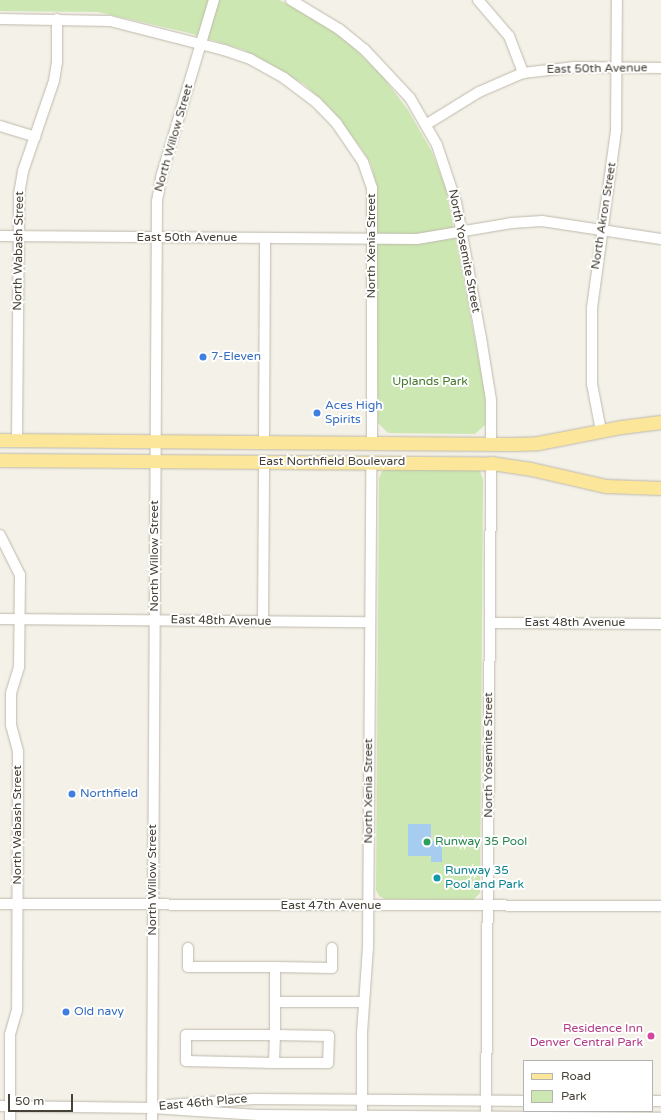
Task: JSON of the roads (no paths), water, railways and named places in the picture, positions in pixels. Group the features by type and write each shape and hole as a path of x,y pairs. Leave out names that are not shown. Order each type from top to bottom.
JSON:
{"main road":[{"name":"East Northfield Boulevard","path":"0,440 538,443 601,431 661,422"},
{"name":"East Northfield Boulevard","path":"0,460 491,463 530,469 606,486 661,488"}],"street":[{"name":"North Willow Street","path":"152,1120 157,238 160,184 214,0"},
{"name":"North Yosemite Street","path":"291,0 339,29 364,49 410,98 427,124 447,170 456,202 490,387 491,443"},
{"path":"478,0 509,36 523,73"},
{"name":"North Akron Street","path":"601,431 592,384 592,316 616,131 617,0"},
{"path":"0,19 57,19 123,23 202,44"},
{"name":"North Wabash Street","path":"17,440 18,236 20,185 55,73 57,19"},
{"name":"North Xenia Street","path":"202,44 250,59 278,74 316,102 337,124 369,174 373,198 372,442"},
{"name":"East 50th Avenue","path":"427,124 480,92 523,73 575,67 661,68"},
{"path":"0,126 35,137"},
{"name":"East 50th Avenue","path":"0,236 417,239 537,221 661,240"},
{"path":"264,441 265,238"},
{"path":"263,621 264,462"},
{"name":"North Xenia Street","path":"362,1118 364,1002 369,906 371,462"},
{"name":"North Yosemite Street","path":"486,1118 491,463"},
{"name":"North Wabash Street","path":"0,535 20,575 19,667 11,694 11,725 18,752 18,904 17,1010 10,1034 5,1106 10,1120"},
{"name":"East 48th Avenue","path":"0,619 370,622"},
{"name":"East 48th Avenue","path":"490,623 661,624"},
{"name":"East 47th Avenue","path":"0,904 488,907 661,906"},
{"path":"188,948 188,967 332,968 332,948"},
{"path":"274,1063 275,967"},
{"path":"275,1002 364,1002"},
{"path":"186,1035 329,1036 328,1063 274,1063 186,1061 186,1035"},
{"name":"East 46th Place","path":"152,1108 254,1099 523,1101"},
{"path":"5,1106 152,1108"},
{"name":"East 46th Place","path":"152,1108 204,1114 362,1118 661,1118"}],"water":[{"name":"Runway 35 Pool","path":"408,824 431,824 431,841 442,841 442,862 431,862 431,856 408,856"}],"place":[{"name":"7-Eleven","path":"203,357"},
{"name":"Aces High Spirits","path":"317,413"},
{"name":"Northfield","path":"72,794"},
{"name":"Runway 35 Pool","path":"427,842"},
{"name":"Runway 35 Pool and Park","path":"437,878"},
{"name":"Old navy","path":"66,1012"},
{"name":"Residence Inn Denver Central Park","path":"651,1036"}],"park label":[{"name":"Uplands Park","path":"430,382"}]}
